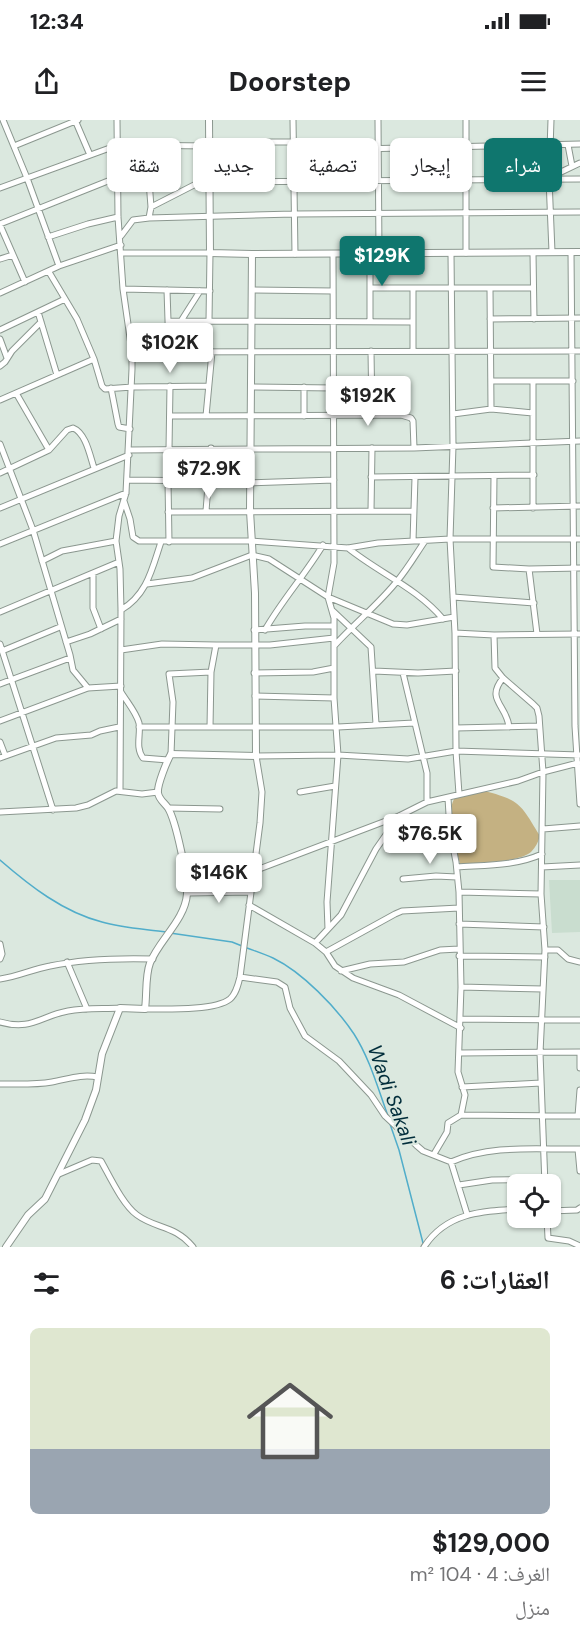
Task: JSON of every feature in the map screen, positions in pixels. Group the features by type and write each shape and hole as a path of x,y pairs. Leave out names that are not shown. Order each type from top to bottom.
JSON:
{"street":[{"path":"3,120 59,266"},
{"path":"14,146 76,120 90,155"},
{"path":"117,120 118,138"},
{"path":"209,120 210,138"},
{"path":"292,138 293,120"},
{"path":"378,120 379,253"},
{"path":"465,138 466,120"},
{"path":"550,120 550,138"},
{"path":"562,145 580,144"},
{"path":"568,145 572,166"},
{"path":"379,148 390,148"},
{"path":"0,188 107,149"},
{"path":"562,171 580,163"},
{"path":"562,177 580,179"},
{"path":"25,282 0,224 107,181"},
{"path":"379,181 390,181"},
{"path":"151,207 193,186"},
{"path":"118,192 123,289 132,352 126,493 119,516 116,541 121,610 120,791"},
{"path":"149,218 150,192"},
{"path":"209,321 210,192"},
{"path":"294,192 295,254"},
{"path":"465,192 466,253"},
{"path":"549,192 552,252"},
{"path":"120,236 134,220 149,218 294,214 580,212"},
{"path":"48,237 118,217"},
{"path":"0,293 59,266 121,245"},
{"path":"571,252 573,381 577,441 577,507 573,539 573,568 577,634 580,804"},
{"path":"122,253 580,252"},
{"path":"370,253 370,321"},
{"path":"533,253 534,319"},
{"path":"0,1022 28,1025 65,1011 87,1009 191,1009 224,1002 230,999 237,990 254,871 262,792 256,756 255,586 250,511 252,254"},
{"path":"328,929 327,902 338,756 338,727 334,698 334,626 333,611 328,597 333,571 334,546 333,254"},
{"path":"451,254 453,446 450,539 459,794"},
{"path":"0,259 13,255"},
{"path":"49,272 77,319 105,389 208,386"},
{"path":"370,288 533,288"},
{"path":"123,289 210,291"},
{"path":"413,289 413,351"},
{"path":"490,289 491,410"},
{"path":"167,290 169,351"},
{"path":"252,290 333,291"},
{"path":"181,321 200,291"},
{"path":"0,330 65,299"},
{"path":"38,312 57,375"},
{"path":"490,319 580,318"},
{"path":"168,321 413,321"},
{"path":"0,366 41,322"},
{"path":"0,339 7,358"},
{"path":"371,351 372,416"},
{"path":"132,352 580,351"},
{"path":"206,416 212,352"},
{"path":"0,400 94,359"},
{"path":"573,364 580,367"},
{"path":"372,381 401,415"},
{"path":"491,381 573,381"},
{"path":"532,381 534,508"},
{"path":"169,449 170,386"},
{"path":"251,387 334,388"},
{"path":"304,387 304,416"},
{"path":"111,388 118,424 123,429 130,429"},
{"path":"16,393 49,450"},
{"path":"453,414 491,410 533,413"},
{"path":"170,416 401,415 413,421 414,448"},
{"path":"0,472 49,450 67,430 76,428 84,440 94,468"},
{"path":"0,508 129,452 211,448 414,448 577,441"},
{"path":"0,444 33,530 73,670 88,688"},
{"path":"206,511 211,448"},
{"path":"371,511 372,448"},
{"path":"371,477 534,475"},
{"path":"494,476 493,567 580,568"},
{"path":"413,541 415,478"},
{"path":"127,480 209,481"},
{"path":"250,483 334,480"},
{"path":"168,481 169,542"},
{"path":"0,544 126,493"},
{"path":"123,500 135,540 251,541 348,548 378,543 450,539 580,538"},
{"path":"493,508 577,507"},
{"path":"168,512 414,511"},
{"path":"42,561 62,551 116,541"},
{"path":"334,645 350,628 362,620 398,581 425,541"},
{"path":"121,610 135,601 147,584 161,542"},
{"path":"265,630 323,545"},
{"path":"348,548 371,566 418,595 443,619"},
{"path":"147,584 192,578 252,555 268,559 328,597 400,625 454,617"},
{"path":"0,612 119,562"},
{"path":"529,569 537,634"},
{"path":"93,573 93,608 101,629"},
{"path":"453,597 534,603"},
{"path":"333,611 371,647 376,724"},
{"path":"66,642 121,619"},
{"path":"254,630 334,626"},
{"path":"2,651 60,627"},
{"path":"455,633 577,634"},
{"path":"494,635 495,668 537,708 539,726 543,771 541,894 545,953 540,1053 544,1174"},
{"path":"121,650 162,644 254,646 334,638"},
{"path":"0,644 53,810"},
{"path":"210,727 211,672 216,645"},
{"path":"0,684 70,658"},
{"path":"254,673 313,672 334,668"},
{"path":"374,670 403,673 456,671"},
{"path":"145,1009 148,972 153,959 182,910 187,893 184,871 168,808 158,792 170,757 172,697 169,674 211,672"},
{"path":"403,673 427,773 427,802"},
{"path":"503,678 496,686 495,694 508,719 509,727"},
{"path":"0,721 88,688 121,688"},
{"path":"121,688 140,727 138,750 143,758 338,756 408,759 456,751 579,755"},
{"path":"255,696 334,698"},
{"path":"140,727 338,727 414,723"},
{"path":"456,728 539,726"},
{"path":"0,742 3,757 56,738 91,735 119,727"},
{"path":"254,871 399,816 427,802 518,781 543,771 578,763"},
{"path":"300,792 335,786"},
{"path":"0,812 76,808 120,791 142,794 158,792"},
{"path":"448,798 450,831 459,892 459,956 462,987 458,1072 465,1095 461,1115"},
{"path":"168,808 220,809"},
{"path":"315,943 341,915 376,849 399,816"},
{"path":"543,829 580,826"},
{"path":"457,867 513,862 542,854"},
{"path":"542,867 580,865"},
{"path":"404,879 436,876 458,877"},
{"path":"187,893 251,892"},
{"path":"459,892 541,894"},
{"path":"249,905 315,943 326,952 341,971 367,984 399,995 461,1028"},
{"path":"326,952 402,911 459,908"},
{"path":"459,924 544,927"},
{"path":"0,944 3,954 0,959"},
{"path":"341,971 370,964 404,962 440,950 459,949"},
{"path":"459,956 545,953 558,950 568,959 580,962"},
{"path":"0,979 67,962 123,958 153,959"},
{"path":"67,962 87,1009"},
{"path":"240,977 282,983 285,987 286,998 305,1036 345,1067 371,1095 394,1126 420,1149 452,1162 467,1214"},
{"path":"462,987 543,989"},
{"path":"6,1247 28,1215 45,1198 92,1105 102,1054 120,1008"},
{"path":"461,1019 580,1020"},
{"path":"460,1053 580,1052 580,1068"},
{"path":"0,1084 55,1082 82,1075 98,1077"},
{"path":"462,1087 541,1083"},
{"path":"434,1154 447,1132 448,1122 461,1115 579,1116 580,1090"},
{"path":"452,1162 471,1153 490,1150 579,1149 580,1171"},
{"path":"59,1173 92,1160 101,1161 131,1209 138,1216 176,1231 193,1247"},
{"path":"459,1185 492,1180 507,1181"},
{"path":"561,1211 580,1208"},
{"path":"424,1247 442,1227 467,1214 507,1210"},
{"path":"548,1228 548,1238 569,1241 580,1246"}],"shaded area":[{"path":"484,791 506,797 524,811 540,836 531,852 525,856 507,860 460,864 452,829 453,803 456,796"},
{"path":"549,880 580,880 580,932 552,933"}],"waterway":[{"name":"Wadi Sakali","path":"0,860 35,888 74,912 110,924 166,932"},
{"name":"Wadi Sakali","path":"170,933 232,942 242,946"},
{"name":"Wadi Sakali","path":"247,948 284,964 318,991 338,1013 354,1034 365,1054 388,1116"},
{"name":"Wadi Sakali","path":"390,1124 423,1243"}]}
